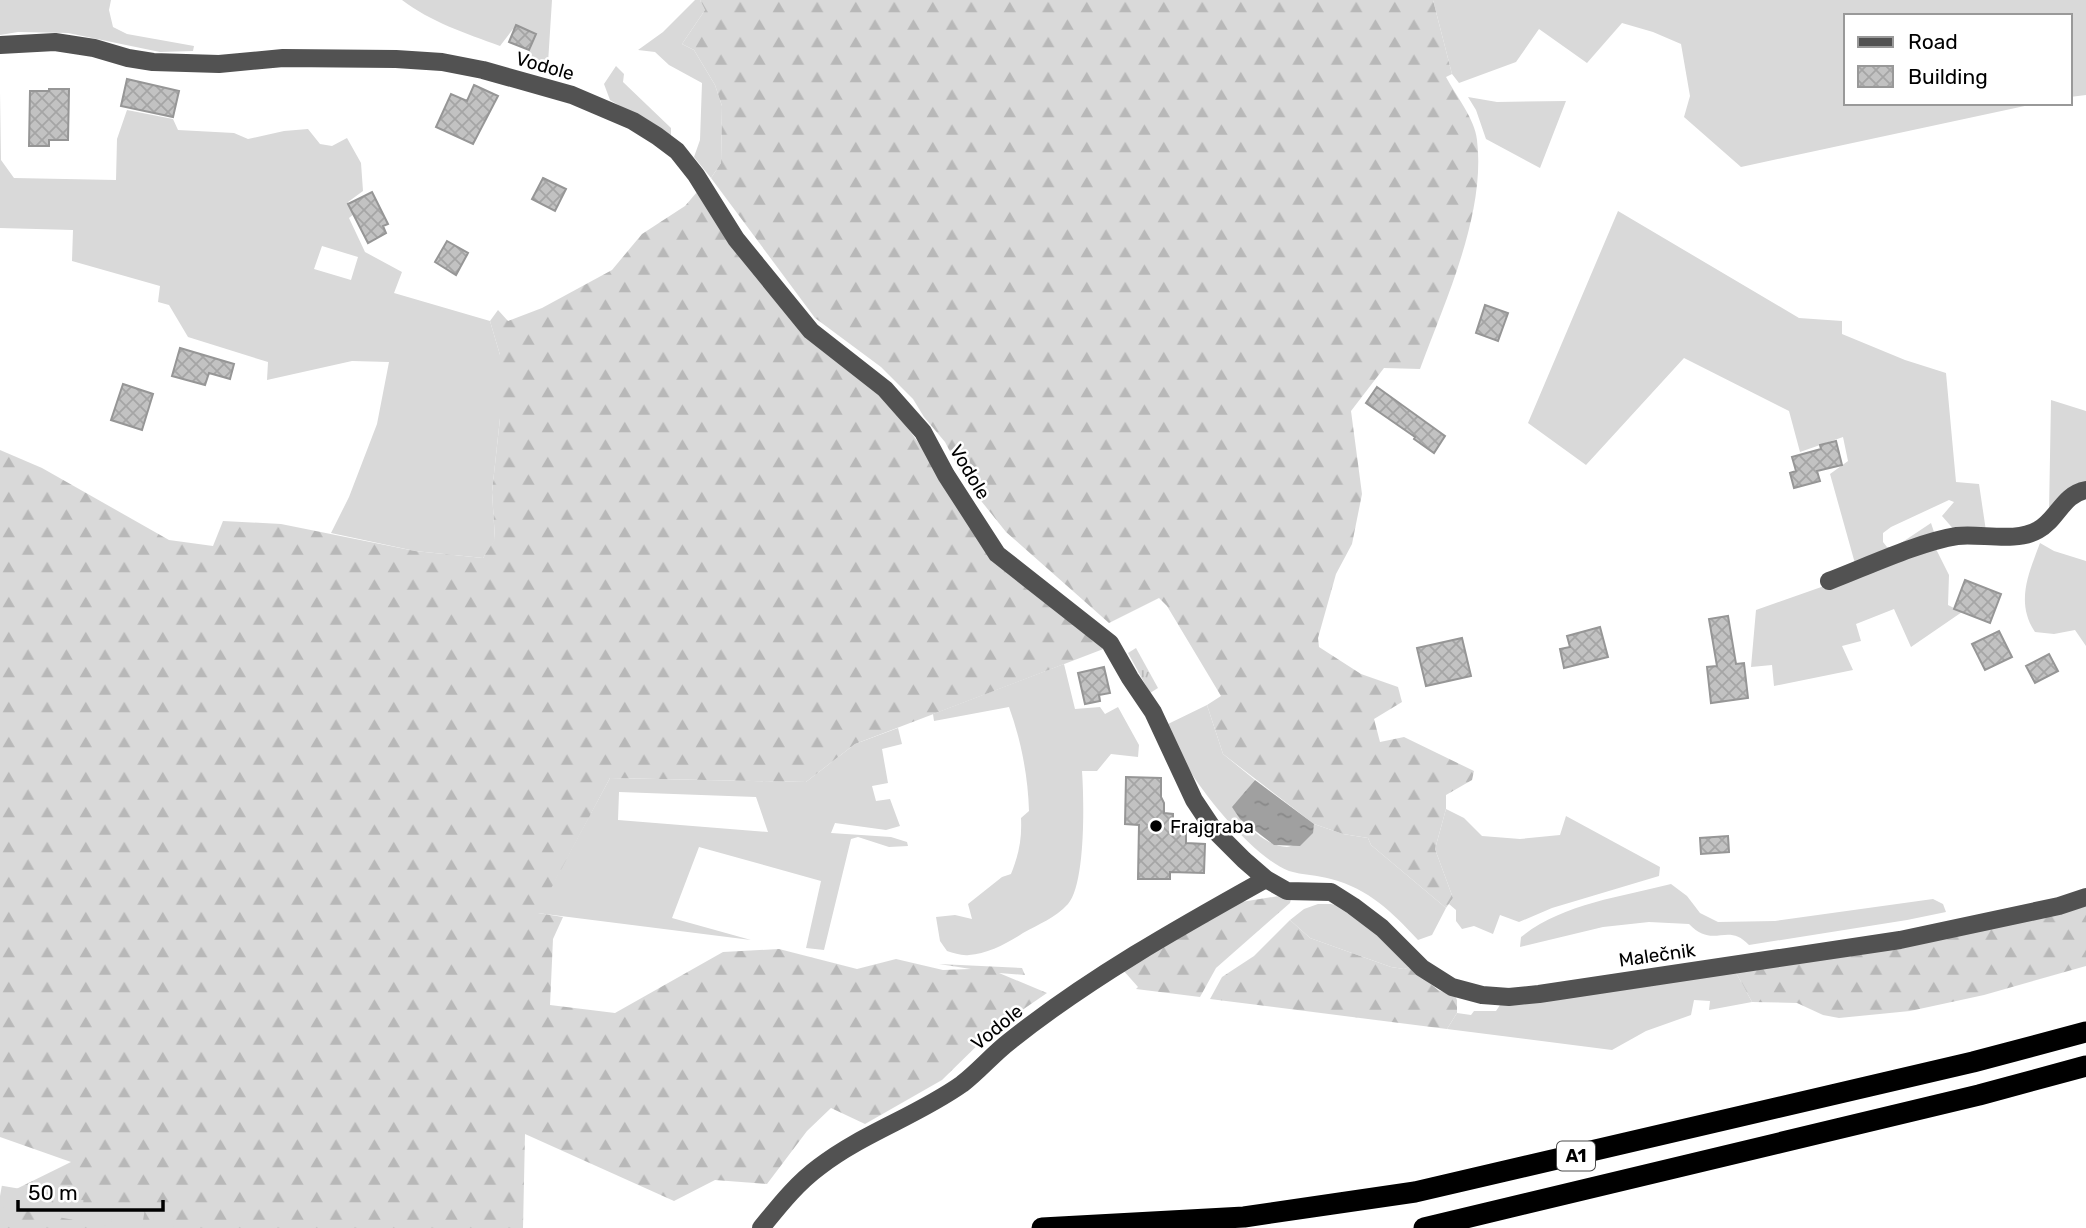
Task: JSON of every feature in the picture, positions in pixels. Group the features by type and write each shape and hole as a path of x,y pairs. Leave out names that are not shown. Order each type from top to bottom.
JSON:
{"highway":[{"name":"A1","path":"1049,1227 1244,1217 1415,1192 1946,1069 2086,1032"},
{"name":"A1","path":"1424,1228 1979,1095 2086,1066"}],"street":[{"name":"Vodole","path":"0,45 55,43 94,48 128,58 165,62 219,64 283,58 442,62 483,70 572,95 633,121 657,136 677,151 696,175 736,239 811,331 885,389 923,432 946,475 997,554 1110,643 1153,712 1194,800 1214,831 1266,878 1119,963 1009,1041 963,1083 916,1113 863,1139 820,1166 789,1193 761,1228"},
{"path":"1829,581 1935,541 1959,536 2004,537 2038,531 2073,494 2086,489"},
{"name":"Malečnik","path":"1266,878 1287,891 1331,892 1382,928 1422,968 1452,986 1482,995 1508,997 1900,940 2059,906 2086,897"}],"green space":[{"path":"0,0 111,0 109,10 113,27 127,34 194,46 193,51 160,52 68,33 18,32 0,35"},
{"path":"402,0 552,0 548,63 528,56 534,36 513,29 500,46 437,21"},
{"path":"695,0 700,0 705,10 682,44 694,50 715,85 722,106 721,163 711,178 694,157 700,140 702,83 669,65 655,52 638,50 663,32"},
{"path":"700,0 1433,0 1452,74 1446,77 1476,132 1478,168 1470,227 1420,369 1384,368 1351,411 1362,494 1352,544 1336,574 1318,638 1319,647 1361,674 1398,687 1402,702 1374,719 1380,742 1404,737 1474,771 1472,780 1446,795 1446,809 1435,849 1453,898 1446,908 1371,845 1368,838 1343,834 1314,824 1223,754 1207,705 1221,696 1167,606 1159,598 1109,623 1006,532 966,482 945,442 913,399 881,367 815,318 711,178 721,163 722,106 715,85 694,50 682,44 705,10"},
{"path":"1433,0 2086,0 2086,95 2072,97 2072,14 1844,14 1844,105 2030,105 1741,167 1684,117 1690,96 1681,44 1653,32 1622,23 1587,63 1539,29 1516,62 1459,83 1452,74"},
{"path":"616,66 624,74 623,82 671,128 671,137 610,100 604,84"},
{"path":"0,92 1,160 14,178 116,180 117,139 127,110 173,119 178,130 234,133 248,139 308,129 320,144 332,146 347,138 361,163 363,191 348,202 354,214 349,218 365,252 402,272 394,293 490,321 500,355 500,418 492,492 495,540 483,558 415,551 331,533 349,497 377,424 389,362 352,361 267,380 268,362 188,337 169,305 158,302 160,286 72,261 73,230 0,228","holes":["322,246 358,257 351,280 314,269"]},
{"path":"1468,97 1497,102 1566,101 1540,168 1486,139 1476,110"},
{"path":"697,192 730,242 889,402 985,535 1106,648 855,744 806,782 610,778 538,913 563,917 553,939 550,1005 615,1013 723,952 779,949 857,969 896,959 943,970 971,969 939,964 1022,968 1025,975 999,973 1047,993 993,1030 942,1080 865,1124 831,1108 807,1131 767,1184 715,1180 674,1201 525,1134 523,1228 0,1228 0,1199 4,1195 71,1162 0,1137 0,450 42,468 169,540 213,546 223,521 281,524 415,551 483,558 495,539 492,492 500,418 500,355 490,321 498,310 508,321 542,308 612,270 642,234 685,206"},
{"path":"1618,211 1799,318 1842,321 1842,334 1905,360 1946,373 1956,482 1979,484 1986,531 1956,532 1942,516 1954,502 1949,500 1891,527 1883,533 1883,542 1887,547 1895,547 1931,523 1935,535 1856,567 1830,474 1848,461 1843,437 1800,452 1789,411 1684,358 1586,465 1528,423"},
{"path":"2051,400 2086,411 2086,483 2049,513"},
{"path":"2040,543 2054,551 2086,561 2086,646 2075,630 2054,634 2035,632 2029,621 2026,588"},
{"path":"1935,547 1949,575 1948,605 1962,612 1911,647 1894,609 1856,624 1861,641 1842,646 1853,670 1774,686 1772,665 1751,667 1756,610"},
{"path":"1136,648 1158,688 1150,693 1128,653"},
{"path":"1064,664 1075,709 1100,707 1105,714 1118,707 1139,745 1138,757 1111,754 1097,771 1082,771 1081,860 1074,894 1068,904 1047,920 990,950 966,955 947,951 940,941 936,917 955,915 972,919 968,904 1002,877 1011,874 1019,846 1021,818 1029,811 1023,758 1009,707 934,721 933,714"},
{"path":"1207,705 1223,754 1255,780 1233,807 1242,820 1263,839 1279,846 1287,847 1297,843 1312,833 1314,824 1343,834 1368,838 1371,845 1446,908 1432,935 1418,940 1389,911 1368,895 1345,883 1289,871 1247,841 1196,781 1182,758 1168,724"},
{"path":"898,728 902,744 882,749 888,783 872,786 876,801 890,799 900,826 886,830 835,823 831,833 891,837 907,842 908,846 889,847 858,837 851,839 824,950 806,948 821,881 699,847 672,918 751,940 537,913 610,778 806,782 855,744","holes":["619,792 756,797 768,832 618,820"]},
{"path":"1446,809 1464,818 1482,836 1520,839 1560,835 1566,816 1660,867 1659,876 1552,908 1519,922 1500,915 1493,934 1474,926 1462,929 1456,921 1456,910 1449,904 1453,898 1435,849"},
{"path":"1671,884 1687,896 1700,913 1718,922 1775,921 1933,899 1943,904 1946,912 1749,945 1734,935 1706,935 1689,924 1649,922 1603,927 1520,947 1521,937 1573,909"},
{"path":"1292,896 1290,903 1216,968 1200,997 1136,989 1138,987 1123,970 1235,903"},
{"path":"2086,901 2086,966 1984,995 1910,1011 1839,1018 1823,1015 1797,1003 1752,1002 1735,971"},
{"path":"1318,904 1350,909 1410,967 1391,967 1310,938 1290,920 1304,909"},
{"path":"1290,920 1310,938 1391,967 1410,967 1438,990 1455,996 1457,1013 1447,1029 1210,999 1222,977 1254,956"},
{"path":"1735,971 1752,1002 1709,1010 1710,1001 1694,1000 1691,1015 1646,1031 1612,1050 1447,1029 1457,1013 1471,1015 1474,1011 1496,1011 1502,1002"}],"water":[{"path":"1255,780 1314,824 1313,833 1300,846 1274,845 1240,819 1232,807"}],"building":[{"path":"516,25 536,34 529,50 509,42"},
{"path":"127,79 179,91 173,117 121,106"},
{"path":"474,85 498,96 473,144 436,127 451,94 467,101"},
{"path":"69,89 68,140 49,140 49,146 29,146 30,91"},
{"path":"543,178 566,189 555,211 532,199"},
{"path":"372,192 388,224 383,226 386,233 368,243 348,204"},
{"path":"447,241 468,253 456,275 435,262"},
{"path":"1485,305 1508,313 1498,341 1476,333"},
{"path":"180,348 234,364 230,379 209,373 205,385 172,376"},
{"path":"123,384 153,394 142,430 111,420"},
{"path":"1377,387 1445,436 1434,453 1366,403"},
{"path":"1836,441 1842,465 1817,471 1820,481 1794,488 1790,473 1796,471 1792,457 1821,449 1820,445"},
{"path":"1965,580 2001,594 1990,623 1954,609"},
{"path":"1728,616 1736,664 1744,663 1748,698 1711,703 1707,667 1717,666 1709,619"},
{"path":"1600,627 1608,657 1564,668 1560,649 1570,647 1567,636"},
{"path":"1999,631 2012,657 1985,670 1972,644"},
{"path":"1462,638 1471,676 1426,686 1417,648"},
{"path":"2049,654 2058,671 2035,683 2026,666"},
{"path":"1104,667 1110,693 1099,695 1100,701 1085,704 1078,673"},
{"name":"Frajgraba","path":"1126,777 1161,778 1164,813 1173,814 1173,828 1186,829 1186,843 1205,844 1204,873 1170,872 1170,879 1138,879 1139,825 1125,824"},
{"path":"1728,836 1729,852 1701,854 1700,838"}],"tunnel":[{"path":"0,1196 179,1228"}],"place":[{"name":"Frajgraba","path":"1156,826"}]}
